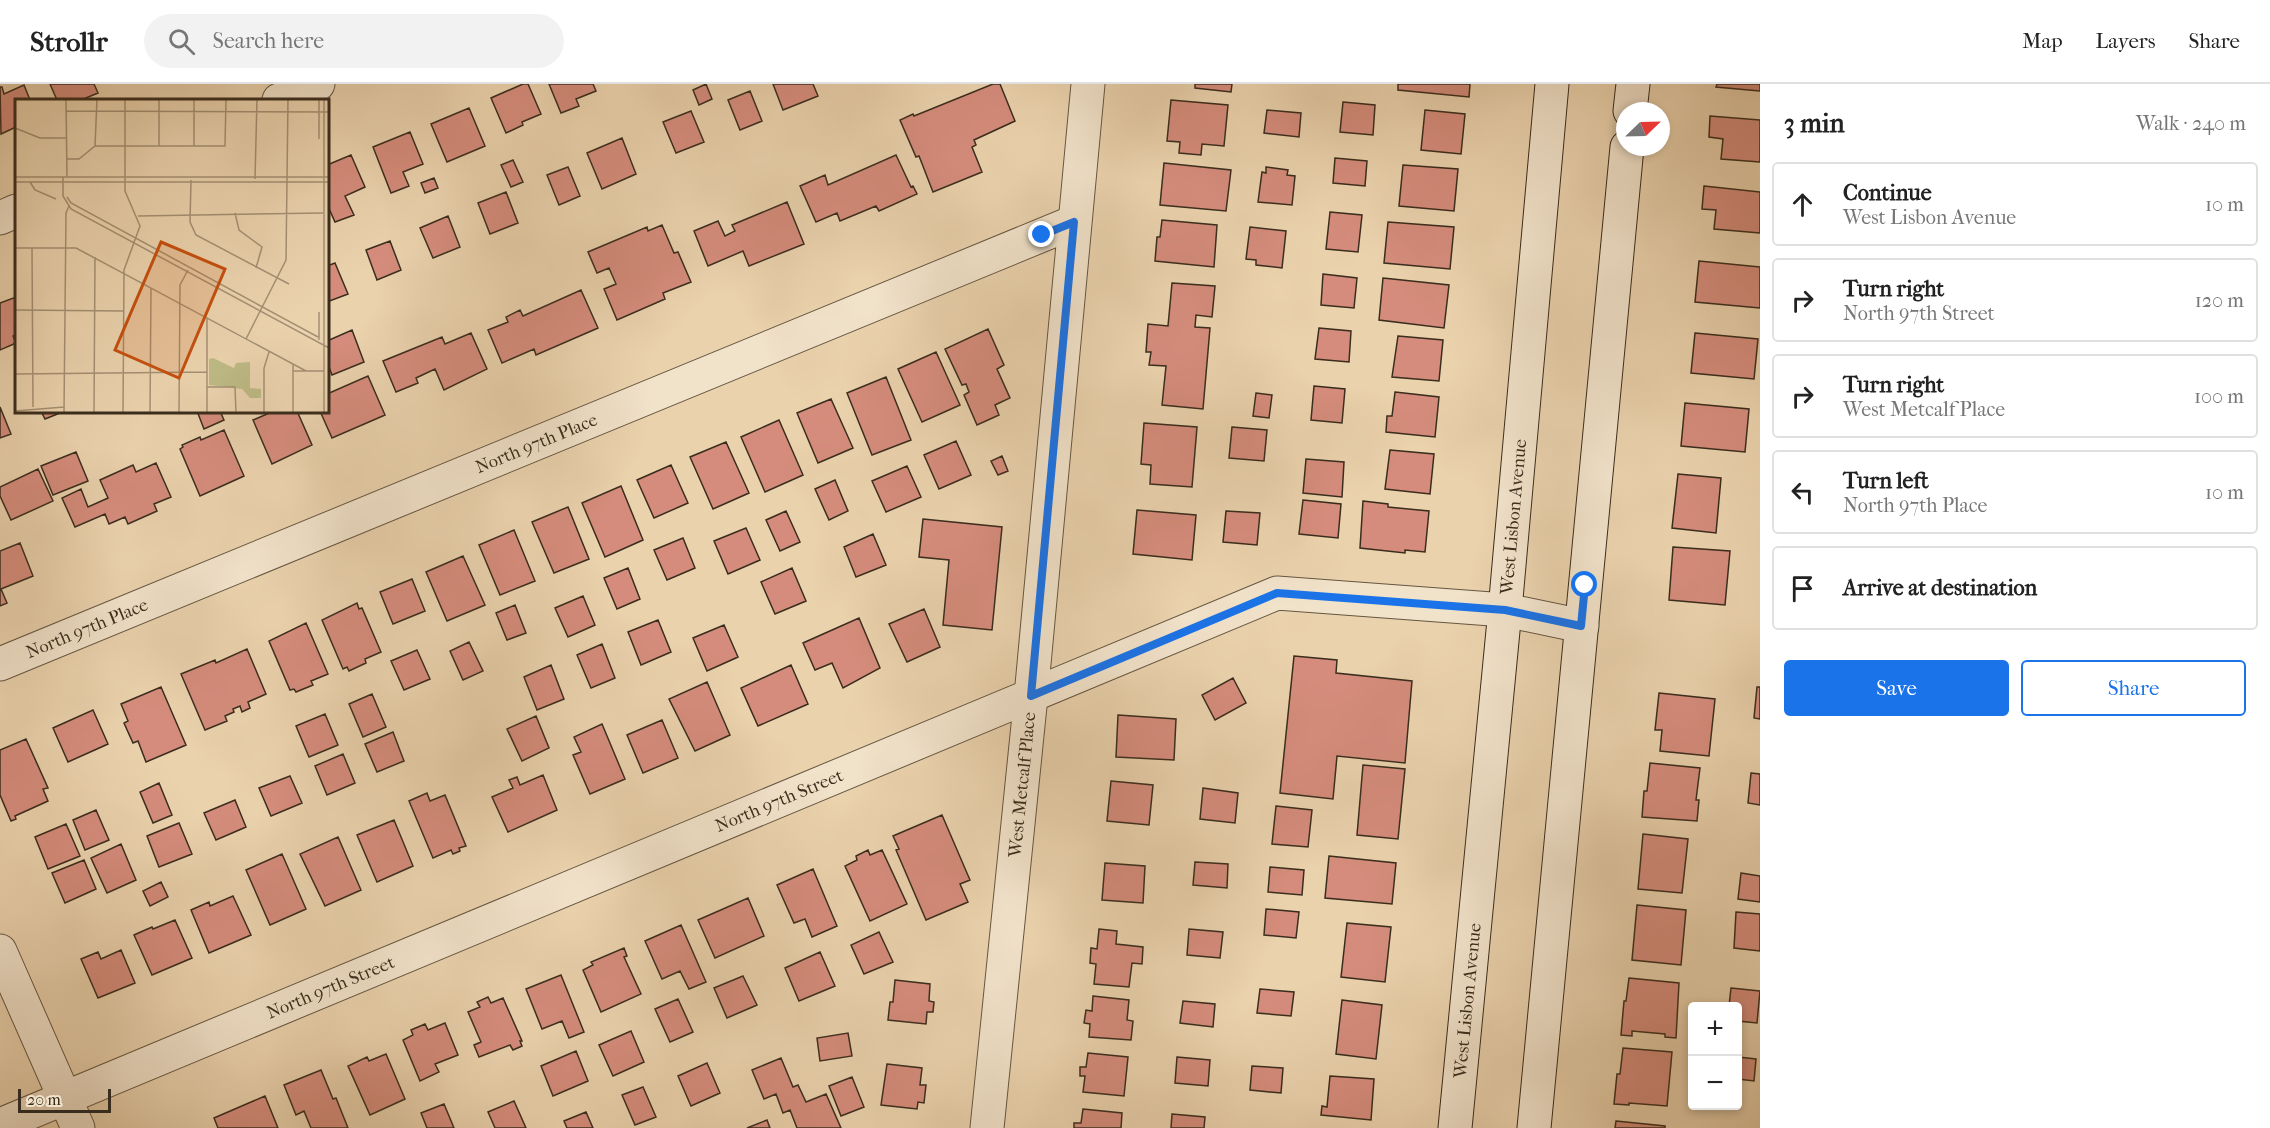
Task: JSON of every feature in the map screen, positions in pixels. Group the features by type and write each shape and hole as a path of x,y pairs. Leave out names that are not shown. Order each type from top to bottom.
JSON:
{"street":[{"path":"281,99 318,84"},
{"name":"West Metcalf Place","path":"987,1128 1031,696 1088,84"},
{"name":"West Lisbon Avenue","path":"1455,1128 1505,610 1552,84"},
{"path":"1631,102 1633,84"},
{"path":"1534,1128 1626,156"},
{"path":"0,218 15,212"},
{"name":"North 97th Place","path":"0,664 1074,222"},
{"name":"North 97th Street","path":"0,1125 1277,593 1505,610 1581,626"},
{"path":"0,951 78,1128"}],"building":[{"path":"50,84 94,84 98,93 83,99 57,99"},
{"path":"528,84 541,114 522,122 523,125 506,133 491,98"},
{"path":"549,84 593,84 596,91 576,99 579,106 561,113"},
{"path":"706,84 712,99 699,105 693,90"},
{"path":"773,84 813,84 818,96 783,110"},
{"path":"993,84 1000,84 1015,121 974,140 976,145 972,147 982,172 933,192 919,156 916,157 900,120"},
{"path":"1195,84 1232,84 1231,92 1195,88"},
{"path":"1398,84 1470,84 1469,97 1398,90"},
{"path":"1717,84 1760,84 1760,91 1716,87"},
{"path":"24,85 30,99 15,99 15,127 1,134 0,87 4,94"},
{"path":"750,91 762,121 740,130 728,100"},
{"path":"1171,100 1228,105 1224,146 1202,144 1201,155 1179,153 1180,142 1167,141"},
{"path":"1343,102 1375,105 1373,135 1340,132"},
{"path":"469,108 485,146 447,162 431,124"},
{"path":"1267,110 1301,113 1299,137 1264,133"},
{"path":"1425,110 1465,114 1461,154 1421,150"},
{"path":"691,111 704,142 676,153 663,122"},
{"path":"1710,116 1760,120 1760,162 1721,159 1723,139 1709,137"},
{"path":"410,132 423,164 403,172 409,186 391,193 373,147"},
{"path":"622,138 636,174 602,189 587,153"},
{"path":"351,155 365,187 345,196 354,215 335,222 328,206 328,165"},
{"path":"896,155 911,187 913,186 917,194 879,211 876,206 840,221 837,213 816,222 800,186 825,175 828,185"},
{"path":"1335,158 1367,161 1365,186 1333,183"},
{"path":"513,160 523,182 511,187 501,165"},
{"path":"1164,163 1231,170 1226,211 1160,205"},
{"path":"1403,165 1458,169 1454,211 1399,206"},
{"path":"568,167 580,196 559,205 547,175"},
{"path":"1266,167 1288,170 1287,175 1295,176 1292,205 1258,202 1262,172 1266,173"},
{"path":"434,178 438,188 425,193 421,183"},
{"path":"1704,186 1760,192 1760,233 1714,229 1716,210 1702,209"},
{"path":"506,192 518,223 490,234 478,203"},
{"path":"787,202 804,244 749,266 743,251 708,266 694,231 718,221 725,236 735,231 732,225"},
{"path":"1330,212 1362,215 1358,252 1326,249"},
{"path":"448,216 460,247 433,258 420,228"},
{"path":"1162,220 1217,225 1214,267 1155,261 1157,237 1160,237"},
{"path":"1388,222 1454,227 1450,269 1384,263"},
{"path":"662,225 674,253 678,252 691,282 663,293 665,299 617,320 604,289 616,284 609,268 597,273 588,252 647,227 648,231"},
{"path":"1250,227 1286,231 1282,268 1256,265 1256,260 1246,259"},
{"path":"390,241 401,270 377,280 366,250"},
{"path":"1699,261 1760,267 1760,308 1695,302"},
{"path":"335,263 348,294 328,302 328,266"},
{"path":"1323,274 1357,278 1354,308 1321,305"},
{"path":"1383,278 1449,285 1444,328 1379,320"},
{"path":"1172,283 1215,286 1212,317 1196,315 1195,327 1210,328 1203,409 1162,405 1166,366 1149,365 1151,352 1146,352 1148,324 1168,326"},
{"path":"581,290 598,328 536,355 534,349 502,363 488,330 508,322 506,317 520,310 523,316"},
{"path":"15,297 15,335 13,336 15,343 0,350 0,303"},
{"path":"1319,328 1351,331 1349,362 1315,359"},
{"path":"988,329 1004,365 997,369 1010,398 995,405 999,415 977,425 964,395 969,392 966,384 962,385 945,349"},
{"path":"352,330 364,362 332,375 328,365 328,341"},
{"path":"471,333 487,369 444,390 435,369 416,378 418,383 396,392 383,361 442,337 445,344"},
{"path":"1695,333 1758,339 1754,379 1691,373"},
{"path":"1398,336 1443,340 1439,381 1392,377"},
{"path":"936,352 960,405 922,422 898,369"},
{"path":"368,376 385,415 332,438 320,412 328,412 328,394"},
{"path":"886,377 911,440 872,455 847,393"},
{"path":"1314,386 1345,389 1342,423 1311,420"},
{"path":"1395,392 1439,397 1435,437 1386,432 1387,416 1392,416"},
{"path":"1256,393 1272,395 1269,418 1253,416"},
{"path":"831,399 853,448 818,463 797,413"},
{"path":"1685,403 1749,409 1745,452 1681,446"},
{"path":"0,407 11,434 0,438"},
{"path":"42,412 62,412 45,419"},
{"path":"197,412 220,412 224,420 204,429"},
{"path":"272,412 297,412 312,445 272,464 253,420"},
{"path":"779,420 803,475 765,492 741,437"},
{"path":"1144,423 1197,427 1192,487 1150,484 1151,465 1141,464"},
{"path":"1232,427 1267,430 1264,461 1229,458"},
{"path":"224,430 244,476 200,496 180,449 182,445 200,437 201,440"},
{"path":"956,441 971,475 939,489 924,455"},
{"path":"726,442 749,493 713,509 690,457"},
{"path":"1390,450 1434,454 1430,494 1385,489"},
{"path":"76,452 88,481 53,495 41,466"},
{"path":"1002,456 1008,471 998,475 991,461"},
{"path":"1306,459 1344,462 1342,497 1303,493"},
{"path":"156,463 171,497 154,504 157,511 128,524 125,517 109,524 105,514 75,527 62,498 81,489 88,507 108,498 100,480 133,465 136,472"},
{"path":"671,465 688,503 654,518 637,480"},
{"path":"907,466 921,497 886,512 872,481"},
{"path":"38,469 53,501 11,520 0,496 0,487"},
{"path":"1678,474 1721,478 1716,533 1672,528"},
{"path":"835,480 848,511 829,520 815,489"},
{"path":"621,486 643,540 605,557 582,503"},
{"path":"1303,500 1341,504 1338,538 1299,534"},
{"path":"1363,501 1388,504 1388,507 1429,511 1425,552 1405,550 1405,553 1360,548"},
{"path":"568,507 589,559 554,573 532,522"},
{"path":"1137,510 1196,515 1192,560 1133,554"},
{"path":"786,511 800,542 780,551 766,520"},
{"path":"1226,511 1260,513 1257,545 1223,542"},
{"path":"923,519 1002,527 992,630 943,625 949,560 919,557"},
{"path":"746,528 760,560 728,574 714,541"},
{"path":"514,530 535,581 500,595 479,545"},
{"path":"873,534 886,565 856,577 844,547"},
{"path":"683,538 695,568 667,580 654,550"},
{"path":"20,543 33,576 1,589 7,603 0,606 0,551"},
{"path":"1673,547 1730,551 1725,605 1669,600"},
{"path":"463,556 485,605 447,621 426,572"},
{"path":"628,568 640,599 617,609 604,578"},
{"path":"792,568 806,601 775,614 761,582"},
{"path":"412,579 425,611 393,624 380,592"},
{"path":"583,596 595,625 568,637 555,608"},
{"path":"357,603 359,609 362,608 381,652 365,659 366,663 349,671 347,667 343,669 322,620"},
{"path":"515,605 526,633 507,640 496,613"},
{"path":"924,609 940,647 907,662 889,624"},
{"path":"859,618 880,668 843,688 832,663 815,670 803,643"},
{"path":"658,620 671,652 641,665 628,632"},
{"path":"306,623 328,674 311,681 313,685 296,692 294,689 290,690 269,641"},
{"path":"724,625 738,657 707,671 693,638"},
{"path":"469,642 483,671 463,680 450,651"},
{"path":"602,644 615,678 591,688 577,655"},
{"path":"247,649 266,694 248,702 250,708 242,712 240,706 233,709 234,712 225,716 227,721 205,730 181,674 215,660 216,663"},
{"path":"417,650 430,679 404,690 391,661"},
{"path":"1294,656 1337,660 1336,673 1412,681 1405,763 1337,756 1333,799 1280,793"},
{"path":"551,665 564,699 537,710 524,677"},
{"path":"791,665 808,704 758,726 741,688"},
{"path":"1233,678 1246,703 1215,720 1202,695"},
{"path":"707,682 730,735 695,751 669,699"},
{"path":"161,687 186,745 146,762 138,741 133,743 124,723 128,721 121,704"},
{"path":"1757,687 1760,687 1760,719 1754,718"},
{"path":"1659,693 1715,699 1709,756 1660,751 1662,730 1655,730"},
{"path":"372,694 386,727 363,737 349,704"},
{"path":"93,710 108,744 68,762 53,728"},
{"path":"325,714 338,745 309,757 296,726"},
{"path":"1118,715 1176,719 1174,760 1116,757"},
{"path":"536,716 549,748 522,761 507,729"},
{"path":"662,720 678,758 643,773 627,735"},
{"path":"602,724 625,779 590,794 573,755 581,752 574,737"},
{"path":"393,732 404,761 377,772 365,744"},
{"path":"26,739 48,788 43,789 48,801 15,816 16,819 11,821 0,795 0,750"},
{"path":"343,754 355,783 327,795 315,766"},
{"path":"1650,763 1700,768 1696,800 1699,800 1697,821 1642,817 1644,791 1647,791"},
{"path":"1363,765 1405,769 1398,839 1357,835"},
{"path":"1751,773 1760,774 1760,805 1748,803"},
{"path":"543,775 557,810 508,832 492,797 513,788 509,780 517,777 520,785"},
{"path":"290,776 302,803 271,816 259,788"},
{"path":"1111,781 1153,785 1149,825 1107,821"},
{"path":"159,783 172,815 153,823 140,792"},
{"path":"1203,788 1238,793 1235,823 1200,819"},
{"path":"427,793 430,801 445,795 466,846 459,848 460,851 453,854 451,850 433,858 409,801"},
{"path":"235,800 246,827 216,840 204,813"},
{"path":"1276,806 1312,810 1308,847 1272,844"},
{"path":"96,810 109,840 85,850 73,820"},
{"path":"942,815 970,880 960,884 968,902 926,920 896,850 899,849 893,836"},
{"path":"394,820 413,866 377,882 357,835"},
{"path":"179,823 192,854 159,867 147,836"},
{"path":"66,824 80,856 48,869 35,837"},
{"path":"1643,834 1688,839 1682,893 1638,889"},
{"path":"338,837 361,890 325,906 300,854"},
{"path":"121,844 136,880 107,893 91,858"},
{"path":"868,850 870,855 882,850 907,904 870,921 845,866 857,860 856,856"},
{"path":"282,854 306,909 270,925 246,870"},
{"path":"1329,856 1396,863 1392,904 1325,898"},
{"path":"84,860 96,889 65,903 52,873"},
{"path":"1195,862 1228,864 1227,888 1193,885"},
{"path":"1105,863 1145,866 1143,903 1102,900"},
{"path":"1270,867 1304,870 1302,895 1268,892"},
{"path":"813,869 837,926 812,937 805,919 794,923 777,885"},
{"path":"1741,873 1760,876 1760,902 1738,899"},
{"path":"161,882 168,897 150,906 143,891"},
{"path":"233,896 251,935 209,953 191,910 209,902 210,906"},
{"path":"748,898 764,936 715,958 698,920"},
{"path":"1637,905 1686,910 1681,965 1632,960"},
{"path":"1266,909 1299,912 1296,938 1264,935"},
{"path":"1736,912 1760,914 1760,951 1734,948"},
{"path":"175,920 192,958 152,975 134,935"},
{"path":"1347,923 1391,927 1385,982 1341,977"},
{"path":"681,925 706,982 689,989 680,971 662,979 645,941"},
{"path":"1099,929 1117,931 1116,944 1143,947 1142,964 1132,963 1129,987 1094,984 1096,964 1090,963 1091,948 1097,949"},
{"path":"1189,929 1223,932 1220,958 1187,955"},
{"path":"879,932 893,962 864,974 851,945"},
{"path":"624,948 627,956 624,957 641,994 601,1012 583,970 593,965 591,962"},
{"path":"121,950 135,983 98,998 81,959 98,952 101,959"},
{"path":"820,952 835,986 799,1001 785,968"},
{"path":"561,975 584,1032 569,1038 562,1021 542,1029 526,989"},
{"path":"743,976 757,1005 727,1018 714,988"},
{"path":"1629,978 1679,983 1676,1038 1665,1037 1665,1034 1632,1031 1632,1036 1621,1035"},
{"path":"895,980 930,984 929,1001 934,1002 933,1012 927,1012 926,1024 888,1020 890,1002 893,1002"},
{"path":"1731,988 1760,991 1757,1023 1742,1021 1742,1002 1729,1002"},
{"path":"1260,989 1294,992 1291,1016 1257,1013"},
{"path":"1093,996 1129,1000 1127,1020 1133,1021 1131,1040 1089,1037 1090,1024 1084,1023 1086,1010 1092,1011"},
{"path":"488,997 491,1003 503,998 522,1041 520,1041 522,1046 513,1050 510,1045 479,1057 474,1045 481,1042 468,1012 480,1007 477,1002"},
{"path":"678,999 693,1032 670,1042 655,1009"},
{"path":"1342,1000 1382,1005 1376,1059 1336,1054"},
{"path":"1183,1001 1215,1004 1213,1027 1180,1023"},
{"path":"445,1023 458,1055 435,1064 439,1072 420,1081 403,1040 413,1035 411,1030 425,1024 428,1030"},
{"path":"631,1031 644,1062 613,1076 599,1045"},
{"path":"848,1033 852,1056 820,1061 817,1038"},
{"path":"1623,1048 1672,1052 1667,1106 1614,1104"},
{"path":"576,1051 588,1081 553,1096 541,1066"},
{"path":"1088,1053 1128,1057 1124,1096 1083,1092 1085,1076 1080,1076 1080,1067 1086,1067"},
{"path":"386,1054 405,1099 370,1115 348,1066 367,1057 369,1061"},
{"path":"1177,1057 1210,1060 1208,1086 1175,1083"},
{"path":"1742,1057 1756,1059 1754,1081 1742,1080"},
{"path":"781,1058 793,1087 798,1085 806,1102 826,1094 841,1128 797,1128 790,1110 783,1113 776,1094 764,1099 752,1070"},
{"path":"707,1063 720,1093 691,1106 678,1076"},
{"path":"887,1064 922,1068 920,1085 926,1085 924,1103 918,1102 917,1109 881,1105"},
{"path":"1252,1066 1283,1068 1281,1093 1250,1090"},
{"path":"321,1070 348,1128 311,1128 304,1111 296,1115 284,1085"},
{"path":"1330,1076 1374,1079 1371,1120 1321,1115 1322,1106 1327,1107"},
{"path":"852,1077 864,1107 841,1116 829,1086"},
{"path":"643,1087 656,1117 635,1125 622,1095"},
{"path":"265,1096 278,1128 218,1128 214,1118"},
{"path":"514,1101 526,1128 495,1128 488,1112"},
{"path":"444,1104 454,1128 427,1128 421,1113"},
{"path":"1083,1109 1122,1113 1121,1128 1074,1128 1074,1123 1081,1123"},
{"path":"586,1112 593,1128 567,1128 564,1121"},
{"path":"1172,1114 1205,1117 1204,1128 1171,1128"},
{"path":"767,1120 770,1128 747,1128"},
{"path":"1616,1121 1665,1126 1665,1128 1615,1128"}],"route":[{"path":"1042,235 1074,222 1031,696 1277,593 1505,610 1581,626 1585,585"}]}
